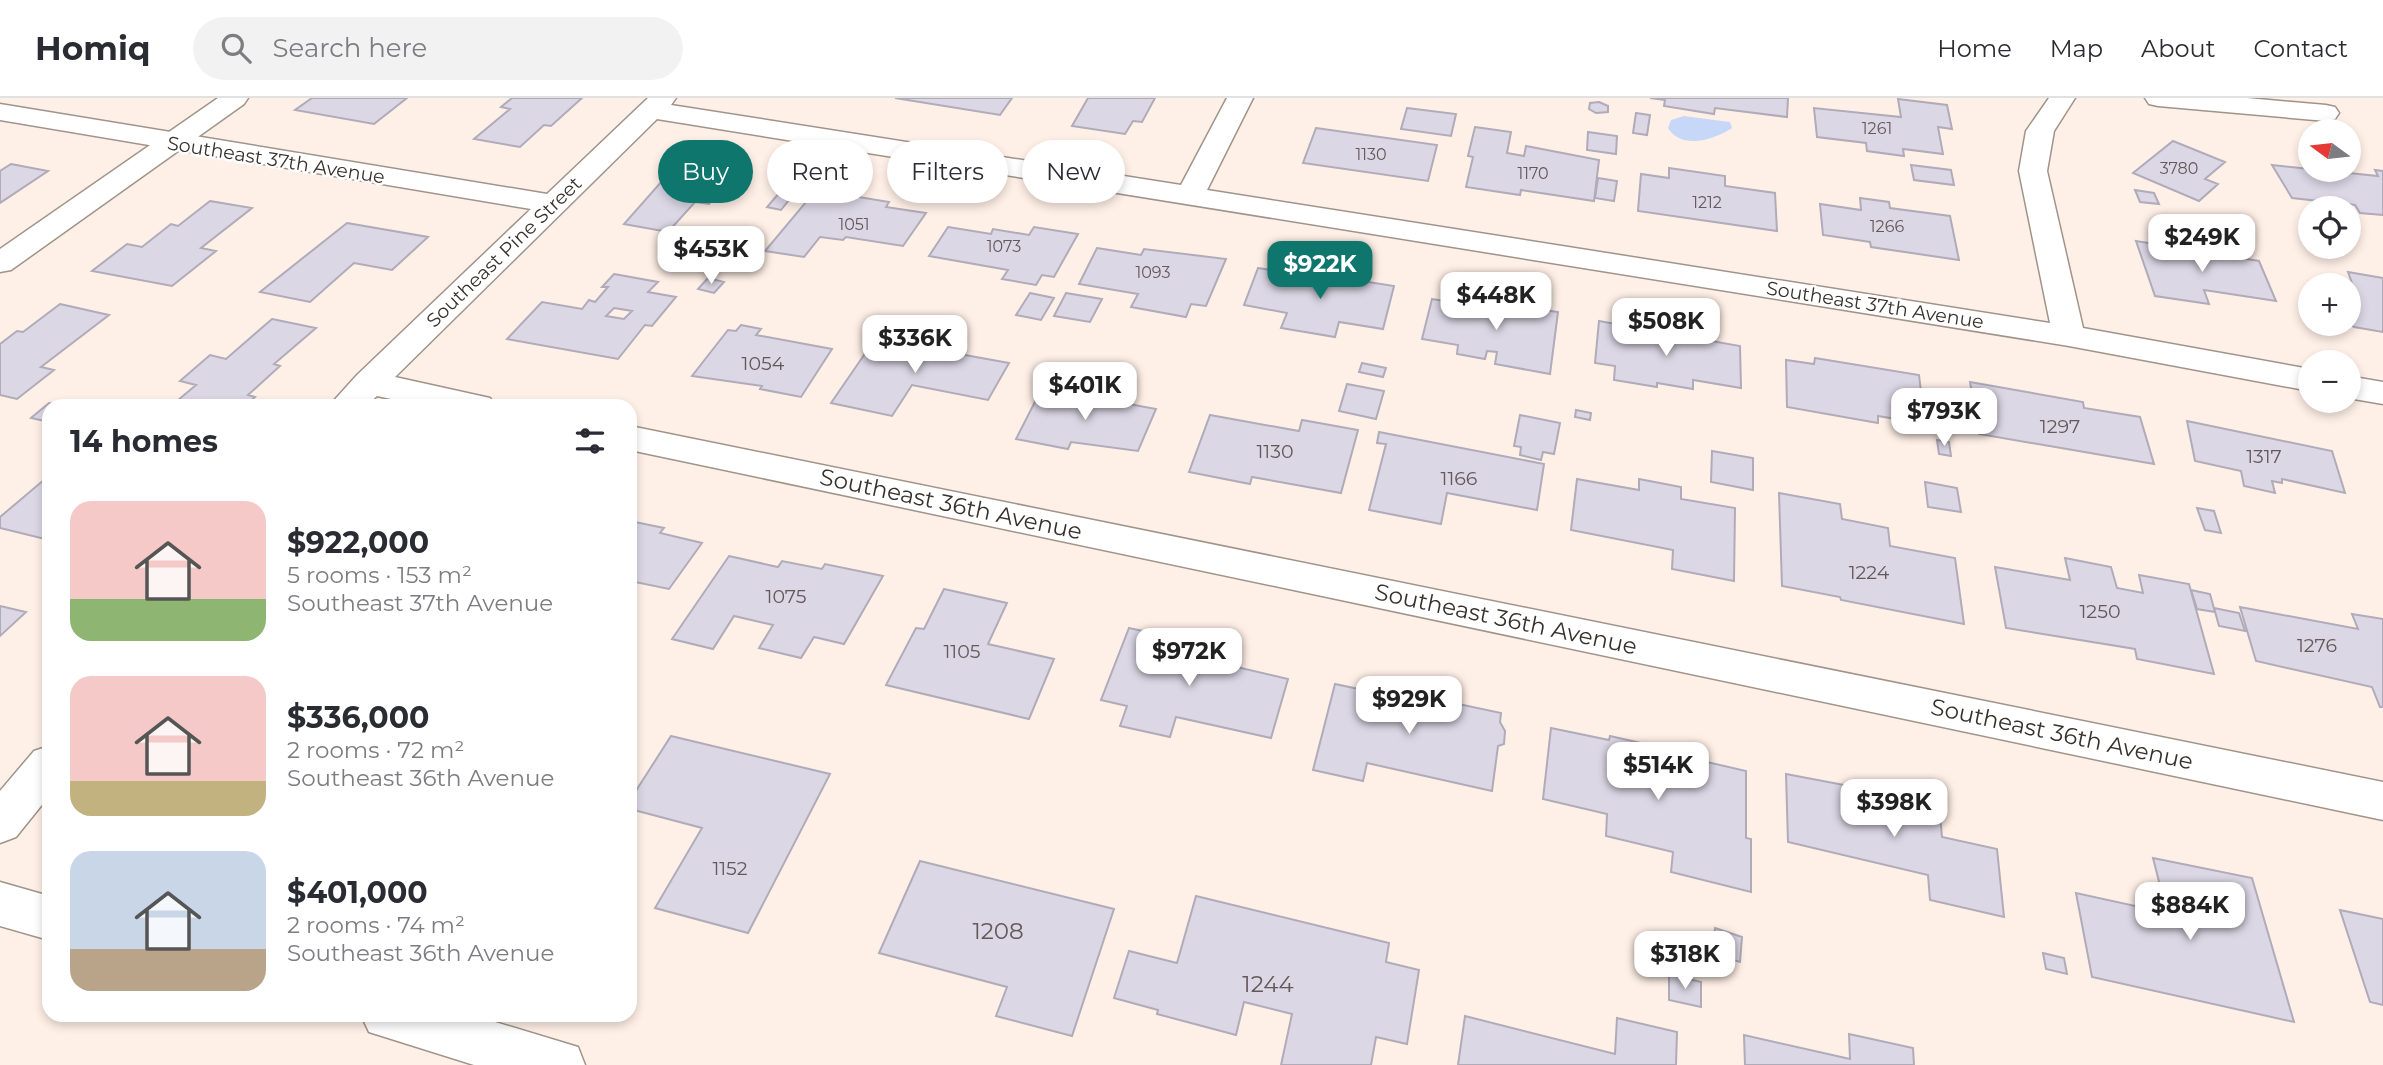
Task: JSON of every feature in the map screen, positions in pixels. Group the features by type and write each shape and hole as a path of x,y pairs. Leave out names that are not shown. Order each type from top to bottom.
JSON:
{"street":[{"path":"0,263 235,98"},
{"path":"1190,195 1240,98"},
{"path":"2062,98 2040,131 2033,171 2068,336"},
{"path":"2158,98 2326,113"},
{"name":"Southeast 37th Avenue","path":"657,104 1190,195 2068,336 2298,378"},
{"name":"Southeast Pine Street","path":"357,395 657,104"},
{"name":"Southeast 37th Avenue","path":"0,113 553,204"},
{"path":"2361,389 2383,393"},
{"path":"357,395 401,399"},
{"name":"Southeast 36th Avenue","path":"637,439 2383,801"},
{"path":"0,823 42,772"},
{"path":"0,904 42,916"},
{"path":"410,1022 560,1065"}],"water":[{"path":"1684,116 1730,122 1732,128 1698,141 1681,139 1668,128 1671,120"}],"building":[{"path":"312,98 407,98 374,124 295,110"},
{"path":"512,98 582,98 551,126 544,125 520,147 474,139 510,109 501,107"},
{"path":"895,98 1012,98 1000,115"},
{"path":"1088,98 1155,98 1142,122 1133,121 1125,134 1072,126"},
{"path":"1650,98 1788,98 1787,117 1715,108 1714,114 1664,106 1665,100"},
{"path":"1898,99 1947,105 1952,129 1938,127 1943,154 1903,149 1904,156 1867,151 1866,143 1817,137 1814,108 1901,117"},
{"path":"1599,102 1608,106 1608,112 1596,113 1589,109 1590,103"},
{"path":"1407,108 1456,114 1451,136 1401,129"},
{"path":"1636,113 1650,115 1647,135 1633,133"},
{"path":"1475,127 1511,132 1507,153 1524,156 1526,146 1599,160 1594,201 1521,190 1520,195 1466,187 1473,157 1468,156"},
{"path":"1316,128 1437,145 1428,181 1303,163"},
{"path":"1588,132 1617,136 1616,154 1587,150"},
{"path":"2173,141 2225,162 2205,179 2218,184 2199,201 2133,173"},
{"path":"11,164 48,171 0,203 0,171"},
{"path":"1911,165 1951,170 1954,185 1914,180"},
{"path":"2272,165 2298,168 2298,182 2361,182 2361,174 2378,176 2375,170 2383,171 2383,215 2361,213 2361,196 2292,198"},
{"path":"1669,168 1725,176 1725,186 1775,193 1777,231 1638,211 1641,174 1669,178"},
{"path":"1598,178 1617,181 1614,201 1595,198"},
{"path":"658,186 658,203 694,203 668,232 624,224"},
{"path":"2135,190 2154,193 2159,204 2140,202"},
{"path":"1860,198 1889,202 1890,208 1950,216 1959,260 1871,247 1870,242 1823,235 1820,204 1861,210"},
{"path":"873,199 887,202 886,207 926,213 903,246 846,237 843,240 820,237 804,257 765,251 805,203 873,203"},
{"path":"210,201 252,208 201,248 216,251 172,286 92,271 127,244 142,247 171,224 178,226"},
{"path":"770,203 787,203 781,210 767,207"},
{"path":"347,223 428,237 392,270 354,263 310,302 260,292"},
{"path":"948,227 991,234 993,229 1029,235 1034,227 1078,234 1054,277 1042,275 1036,285 1002,279 1008,270 929,256"},
{"path":"2136,241 2259,261 2276,301 2204,290 2209,304 2155,296"},
{"path":"1097,248 1141,255 1144,249 1226,259 1206,306 1191,304 1186,317 1131,307 1138,294 1079,284"},
{"path":"1258,268 1304,275 1305,272 1394,286 1383,329 1339,322 1335,337 1281,328 1287,313 1244,305"},
{"path":"614,274 658,282 648,292 676,297 652,326 645,325 618,359 507,339 542,302 582,309 589,300 595,302 608,287 602,287","holes":["614,308 632,311 624,319 606,316"]},
{"path":"2361,274 2383,278 2383,332 2361,328"},
{"path":"708,278 724,282 714,293 698,289"},
{"path":"1030,293 1054,298 1041,320 1016,315"},
{"path":"1066,293 1102,299 1090,322 1054,316"},
{"path":"1432,299 1475,306 1476,300 1558,312 1550,374 1495,364 1497,352 1487,351 1485,359 1457,354 1458,345 1422,339"},
{"path":"60,304 109,315 41,367 54,370 17,399 0,395 0,344 17,331 23,332"},
{"path":"272,319 316,328 274,364 280,366 248,395 255,397 253,399 179,399 196,385 180,381 210,355 226,359"},
{"path":"1599,321 1740,346 1741,388 1693,380 1693,389 1614,380 1615,366 1595,363"},
{"path":"741,325 761,329 756,335 832,349 801,397 760,389 762,386 692,376 728,330 736,331"},
{"path":"918,338 949,343 943,351 1009,363 988,400 912,385 892,416 831,403 875,339 913,347"},
{"path":"1815,358 1919,375 1925,424 1878,416 1878,423 1787,407 1786,360 1814,364"},
{"path":"1362,363 1386,368 1383,377 1359,372"},
{"path":"1970,382 2083,402 2084,408 2140,417 2154,464 1979,434"},
{"path":"1347,384 1384,391 1376,419 1339,411"},
{"path":"1042,388 1156,409 1138,451 1071,442 1068,449 1016,439"},
{"path":"42,409 42,420 31,418"},
{"path":"1576,410 1591,413 1590,420 1575,417"},
{"path":"1210,415 1299,431 1302,420 1358,430 1341,493 1252,477 1250,484 1189,472"},
{"path":"1520,415 1560,423 1554,454 1543,452 1541,460 1520,455 1521,447 1514,446"},
{"path":"2187,421 2332,451 2345,493 2282,479 2282,483 2272,481 2275,493 2244,486 2241,471 2195,461"},
{"path":"1379,432 1544,464 1537,510 1447,493 1441,524 1369,510 1386,444 1377,443"},
{"path":"1937,440 1949,442 1951,456 1939,454"},
{"path":"1712,451 1753,458 1753,490 1711,482"},
{"path":"1577,479 1639,490 1639,479 1681,487 1681,499 1735,508 1734,581 1672,569 1673,550 1571,530"},
{"path":"42,482 42,538 0,528 0,517"},
{"path":"1925,482 1957,488 1961,512 1928,507"},
{"path":"1779,493 1840,504 1842,519 1888,528 1890,546 1955,558 1964,624 1782,586"},
{"path":"2197,508 2214,511 2221,533 2205,530"},
{"path":"637,522 664,528 660,533 702,543 669,589 637,582"},
{"path":"729,556 778,567 782,561 822,569 825,564 883,576 844,644 814,637 801,658 759,648 773,625 734,616 713,649 672,639"},
{"path":"2065,558 2111,567 2117,588 2143,593 2139,575 2189,584 2214,674 2137,659 2135,649 2006,628 1995,567 2070,580"},
{"path":"944,589 1007,603 988,644 1054,659 1029,719 886,685 916,628 924,629"},
{"path":"2191,590 2210,594 2215,612 2197,609"},
{"path":"0,606 26,612 0,636"},
{"path":"2240,607 2358,629 2352,614 2383,619 2383,707 2380,707 2372,687 2256,661"},
{"path":"2214,608 2239,613 2245,631 2219,626"},
{"path":"1129,628 1189,641 1187,648 1226,657 1224,664 1288,679 1271,738 1176,717 1170,737 1120,726 1127,706 1101,700"},
{"path":"1384,682 1450,696 1449,702 1501,713 1500,722 1505,731 1504,744 1498,746 1492,791 1367,763 1363,781 1313,770 1335,684 1382,694"},
{"path":"1551,728 1609,740 1610,736 1694,755 1694,759 1746,771 1746,838 1751,839 1751,892 1671,872 1673,852 1606,836 1607,814 1543,799"},
{"path":"671,736 830,774 748,933 655,908 702,828 637,811 637,789"},
{"path":"1786,774 1939,803 1942,837 1997,849 2004,917 1930,900 1928,875 1788,842"},
{"path":"2153,858 2252,878 2294,1022 2092,977 2076,893 2167,913"},
{"path":"920,861 1114,909 1072,1036 996,1016 1007,987 879,953"},
{"path":"1196,896 1389,943 1386,962 1419,970 1407,1044 1376,1037 1371,1065 1281,1065 1292,1014 1244,1002 1236,1035 1157,1014 1158,1010 1114,998 1129,951 1177,963"},
{"path":"2340,910 2383,919 2383,1005 2370,1002"},
{"path":"1715,928 1742,937 1740,962 1712,953"},
{"path":"2043,953 2064,958 2067,974 2046,969"},
{"path":"1669,974 1701,982 1701,1007 1669,1000"},
{"path":"1465,1016 1615,1054 1617,1018 1677,1032 1676,1065 1458,1065"},
{"path":"1849,1034 1913,1048 1914,1065 1745,1065 1744,1035 1850,1059"}]}
